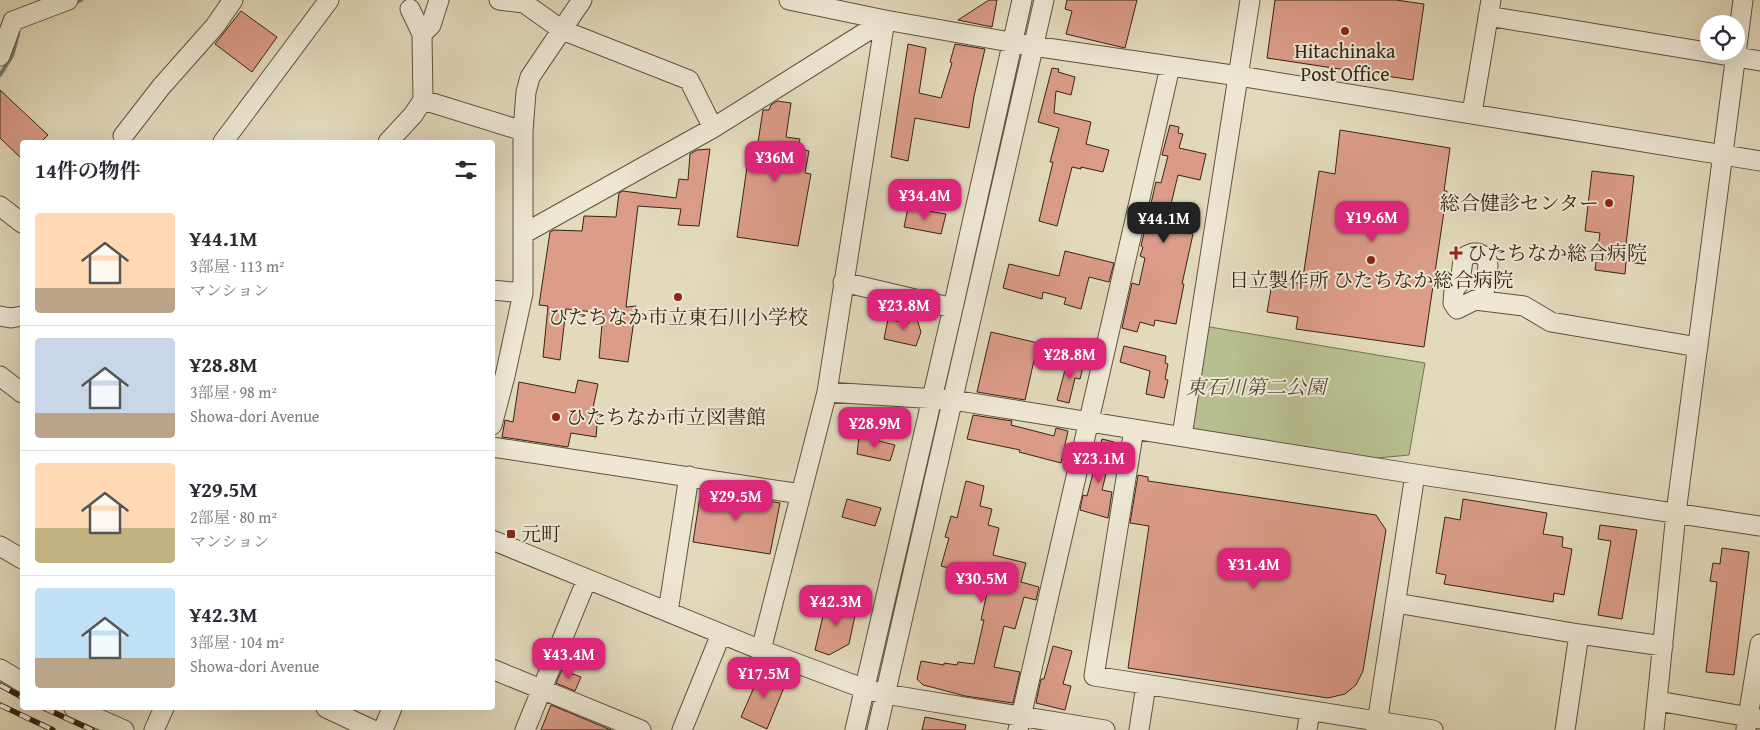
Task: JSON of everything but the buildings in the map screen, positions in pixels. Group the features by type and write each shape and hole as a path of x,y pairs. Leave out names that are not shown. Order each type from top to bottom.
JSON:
{"street":[{"path":"0,56 13,21 68,0"},
{"path":"123,136 161,87 215,26 233,0"},
{"path":"224,140 329,0"},
{"path":"422,34 430,25 439,0"},
{"path":"499,0 524,4 562,30 689,80 714,128"},
{"path":"495,404 499,375 523,293 523,131 526,92 530,78 582,0"},
{"path":"789,0 852,7 884,20 1013,43 1472,113 1760,162"},
{"path":"855,730 1022,0"},
{"path":"877,730 1044,0"},
{"path":"1182,436 1250,0"},
{"path":"1741,15 1743,0"},
{"path":"1472,113 1490,8 1700,50"},
{"path":"390,140 413,115 423,100 422,34 410,9"},
{"path":"523,234 714,128 884,20"},
{"path":"761,650 827,392 884,20"},
{"path":"1745,58 1760,60"},
{"path":"1654,730 1676,513 1736,60"},
{"path":"1020,723 1170,67"},
{"path":"423,100 523,131"},
{"path":"0,206 20,221"},
{"path":"843,282 953,308"},
{"path":"495,290 523,293"},
{"path":"1483,301 1524,306 1550,322 1698,347"},
{"path":"0,316 11,318 20,316"},
{"path":"0,376 20,391"},
{"path":"827,392 953,400 1415,474 1760,526"},
{"path":"1134,429 1094,676 1310,711 1377,725 1433,730"},
{"path":"495,447 801,494"},
{"path":"1377,725 1415,474"},
{"path":"668,612 689,476"},
{"path":"495,541 761,650 865,689 1020,723 1105,730"},
{"path":"0,546 20,556"},
{"path":"525,730 587,579"},
{"path":"1396,603 1579,634 1663,646"},
{"path":"682,730 721,634"},
{"path":"1565,730 1579,634"},
{"path":"1658,701 1752,722 1760,644"},
{"path":"0,669 20,681"},
{"path":"495,670 641,730"},
{"path":"1139,730 1146,684"},
{"path":"79,710 124,730"},
{"path":"154,730 163,710"},
{"path":"330,710 373,730"},
{"path":"383,730 391,710"},
{"path":"1306,730 1310,711"}],"green space":[{"name":"東石川第二公園","path":"1204,326 1425,363 1409,455 1377,458 1192,430"}],"waterway":[{"path":"74,3 81,0"},
{"path":"0,75 12,56 18,34"}],"railway":[{"path":"0,685 20,696"},
{"path":"0,705 53,730"},
{"path":"48,710 92,730"}],"place":[{"name":"Hitachinaka Post Office","path":"1345,31"},
{"name":"総合健診センター","path":"1609,203"},
{"name":"ひたちなか総合病院","path":"1456,253"},
{"name":"日立製作所 ひたちなか総合病院","path":"1371,260"},
{"name":"ひたちなか市立東石川小学校","path":"678,297"},
{"name":"ひたちなか市立図書館","path":"556,417"},
{"name":"元町","path":"511,534"}]}
